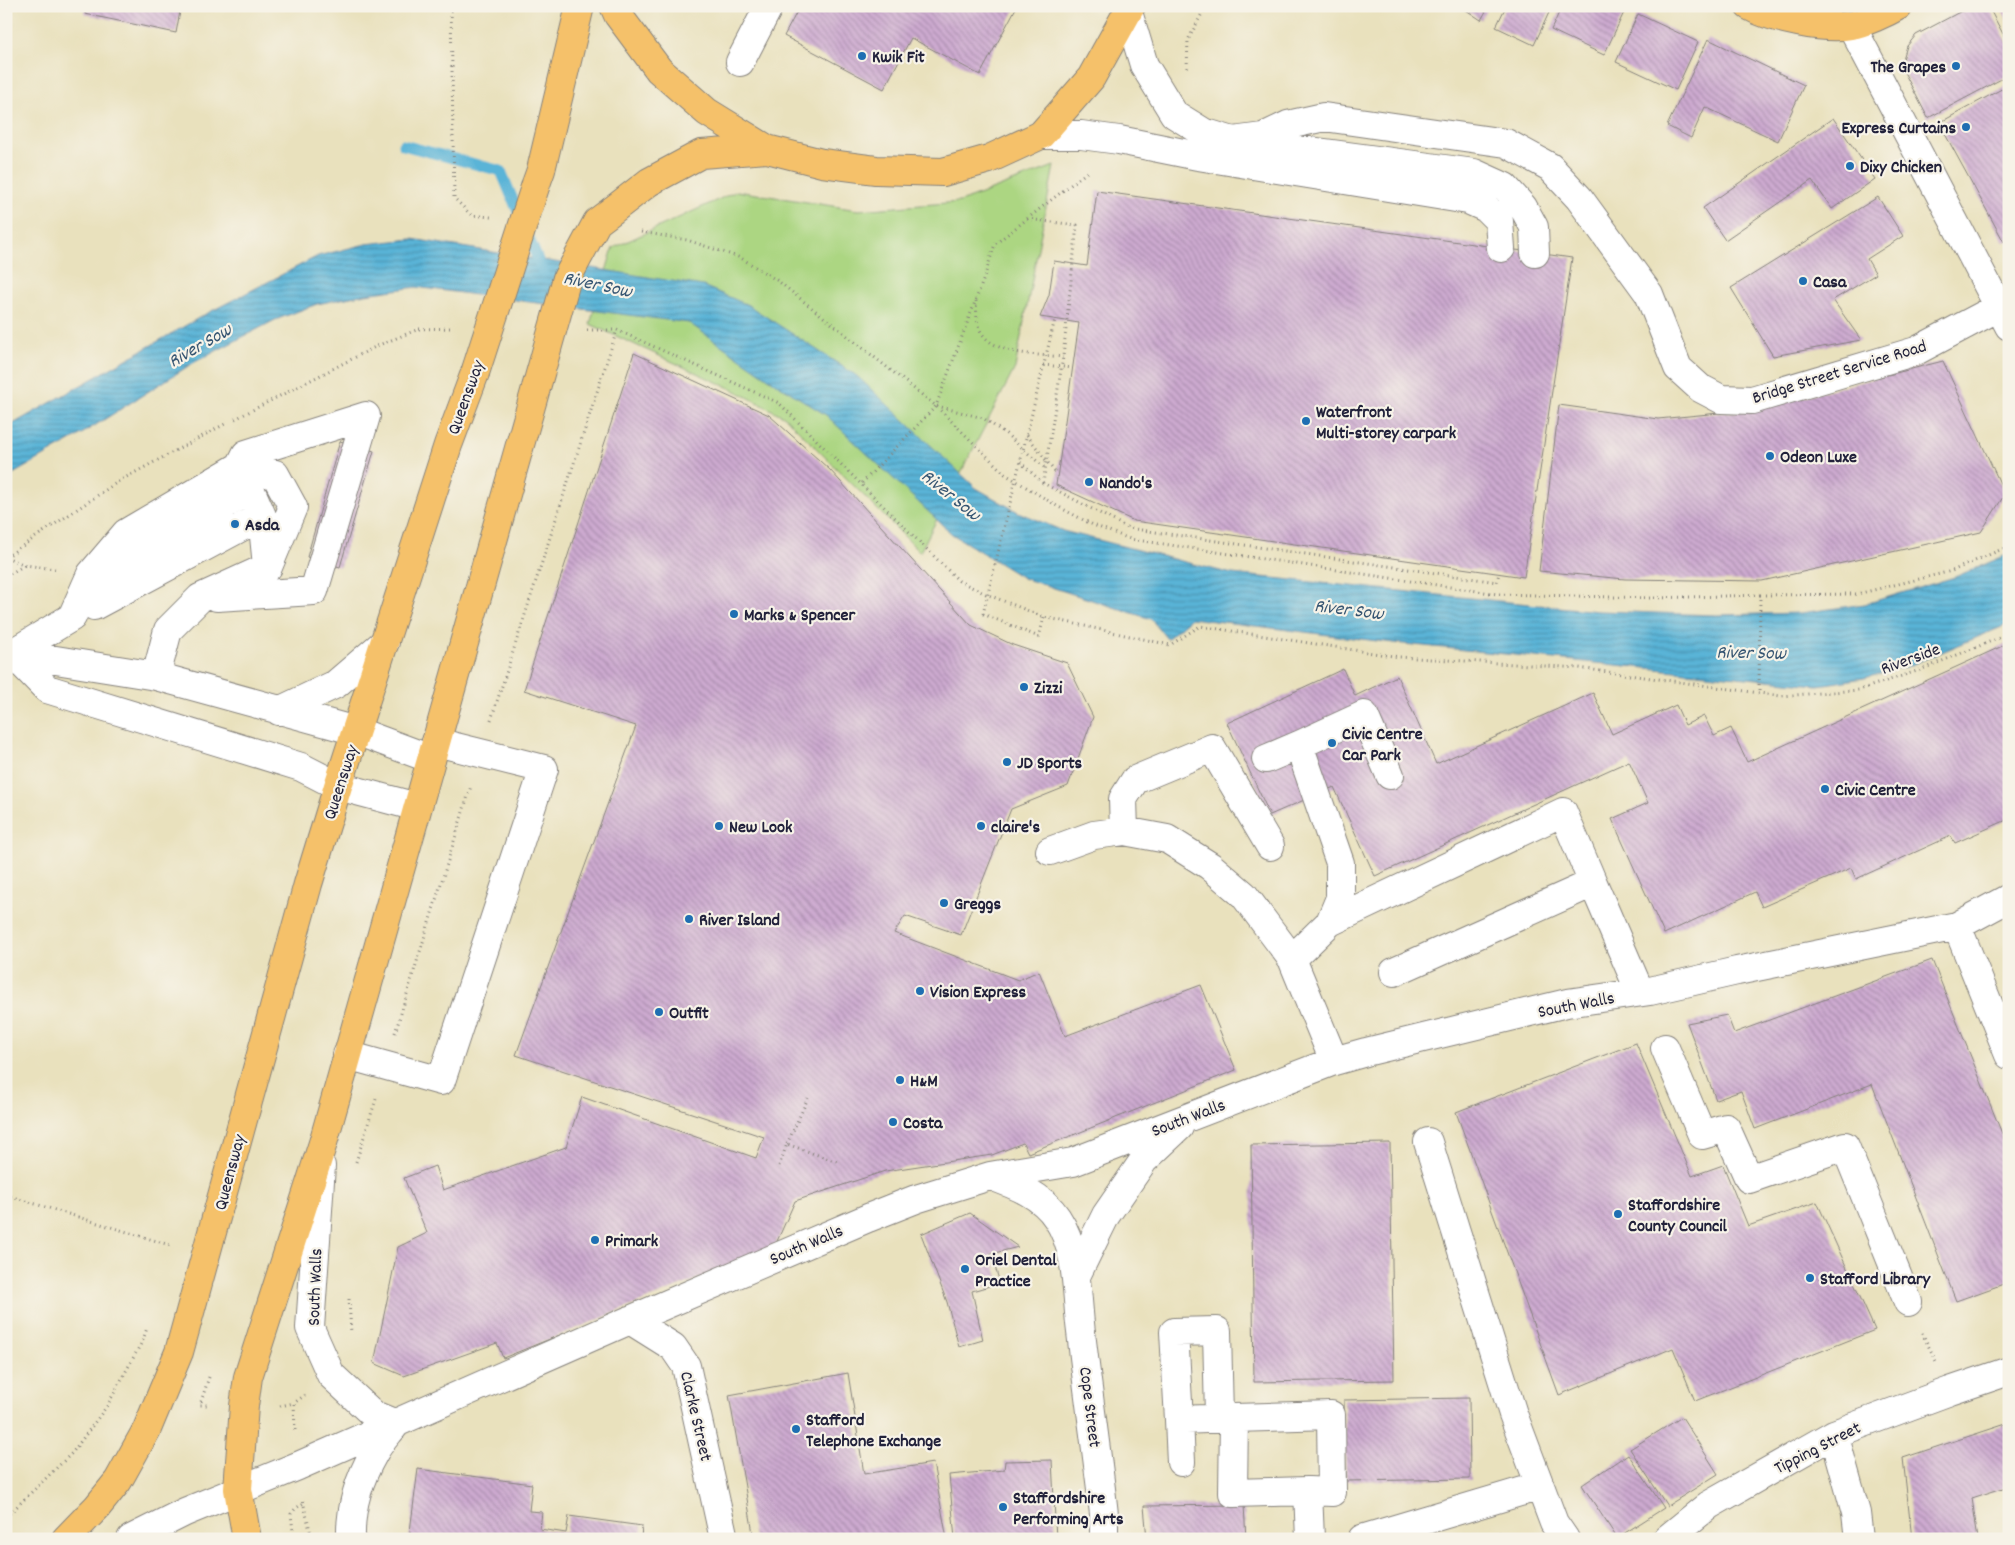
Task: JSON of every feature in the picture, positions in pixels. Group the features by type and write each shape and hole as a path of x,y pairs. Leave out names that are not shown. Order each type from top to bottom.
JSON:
{"highway":[{"name":"Queensway","path":"66,1539 97,1508 118,1481 147,1430 179,1352 308,884 448,445 475,373 541,170 580,6"},
{"path":"614,6 618,15 659,70 708,112 767,149 822,163 876,170 943,172 989,159 1041,135 1091,78 1130,9"},
{"path":"1749,6 1758,11 1810,25 1851,25 1898,6"},
{"path":"247,1539 238,1489 248,1377 322,1143 567,278 597,222 649,182 701,154 767,149"}],"street":[{"path":"740,62 769,6"},
{"name":"Bridge Street Service Road","path":"1130,9 1144,65 1174,114 1203,132 1233,141 1263,137 1288,125 1324,118 1506,143 1550,167 1580,198 1649,294 1678,368 1700,388 1721,399 1752,400 1916,351 2004,317"},
{"path":"1851,25 2004,317"},
{"path":"1041,135 1081,135 1119,140 1198,156 1468,200 1486,208 1500,221 1501,248"},
{"path":"1233,141 1474,173 1505,186 1523,207 1534,227 1535,253"},
{"path":"200,598 314,591 366,416 246,454 246,478 262,516 268,567"},
{"path":"72,617 91,574 126,532 246,478 275,474 293,507 268,567 200,598 168,630 156,676"},
{"path":"72,617 132,555 246,478"},
{"path":"12,653 72,617 262,516"},
{"path":"278,711 336,684 384,642"},
{"path":"12,653 156,676 278,711 433,751 480,754 544,769 441,1081 347,1055"},
{"path":"12,653 46,689 301,767 338,786 418,807"},
{"path":"1266,759 1364,714 1390,775"},
{"path":"1298,745 1340,863 1340,898 1330,922"},
{"path":"1124,831 1122,799 1135,780 1212,748 1270,846"},
{"path":"1292,959 1330,922 1563,812 1592,884 1640,992"},
{"path":"1050,852 1094,835 1124,831 1167,839 1210,866 1244,895 1292,959 1334,1061"},
{"path":"1394,972 1592,884"},
{"name":"South Walls","path":"130,1539 238,1489 298,1466 630,1320 876,1214 916,1199 990,1176 1073,1162 1334,1061 1567,1004 1640,992 1957,926 2009,898"},
{"path":"1957,926 2009,1055"},
{"path":"1665,1048 1702,1135 1726,1128 1749,1179 1844,1146 1908,1302"},
{"path":"1076,1276 1106,1215 1144,1160 1191,1116"},
{"path":"1428,1142 1513,1414 1554,1522 1565,1539"},
{"name":"South Walls","path":"322,1143 310,1328 331,1376 374,1415 396,1424"},
{"name":"Cope Street","path":"990,1176 1026,1190 1042,1201 1058,1218 1070,1246 1076,1276 1080,1331 1104,1514 1104,1539"},
{"name":"Clarke Street","path":"630,1320 673,1347 686,1366 724,1539"},
{"path":"1179,1420 1226,1417 1331,1415 1332,1492 1233,1493 1226,1417 1217,1331 1174,1332 1181,1462"},
{"name":"Tipping Street","path":"1667,1539 1709,1504 1834,1434 2009,1371"},
{"path":"351,1539 351,1522 362,1478 374,1452 396,1424"},
{"path":"1834,1434 1856,1513 1859,1539"},
{"path":"1362,1539 1540,1486"},
{"path":"1308,1491 1310,1539"}],"path":[{"path":"1187,76 1188,40 1206,6"},
{"path":"862,483 936,406 995,244 1090,168"},
{"path":"1027,219 1077,225 1063,357 1044,483"},
{"path":"976,300 979,328 995,347 1010,351 1063,357"},
{"path":"1044,617 1039,637 983,614 1055,319"},
{"name":"Riverside","path":"480,754 617,330 779,403 959,581 1044,617 1170,645 1200,626 1399,657 1579,668 1781,696 1859,690 1920,670 2009,634"},
{"path":"6,557 119,481 379,345"},
{"path":"1044,365 1073,368"},
{"path":"936,406 983,418 1006,434 1046,469"},
{"path":"936,406 1005,474 1057,506 1093,525 1130,539 1497,594 1652,598 1857,594 1952,572 2009,546"},
{"path":"1027,435 1058,475"},
{"path":"1020,462 1044,483 1128,528 1497,582 1499,573"},
{"path":"6,557 25,565 91,574"},
{"path":"6,576 25,565"},
{"path":"1759,693 1760,595"},
{"path":"354,1170 480,754"},
{"path":"779,1166 808,1098"},
{"path":"787,1144 840,1163"},
{"path":"6,1195 174,1247"},
{"path":"349,1297 352,1336"},
{"path":"1908,1302 1950,1391"},
{"path":"6,1517 72,1453 106,1406 143,1340"},
{"path":"273,1408 294,1403 308,1393"},
{"path":"294,1403 295,1432"},
{"path":"294,1539 291,1514 295,1509 304,1504 312,1539"}],"green space":[{"path":"1054,166 1015,368 920,552 785,417 736,391 590,324 613,248 737,191 858,210 960,202"}],"water":[{"name":"River Sow","path":"412,239 703,286 748,305 857,376 976,488 1018,512 1063,531 1232,574 1598,611 1716,615 1801,613 1865,604 1955,577 2009,554 2009,624 1906,667 1864,678 1818,685 1394,643 1191,618 1167,639 1151,619 1023,578 952,534 826,415 780,386 689,323 416,287 365,294 317,304 275,320 193,363 72,440 6,478 6,428 204,315 318,256 366,244"}],"building":[{"path":"86,6 181,6 176,33 85,14"},
{"name":"Kwik Fit","path":"800,6 1017,6 980,75 911,38 884,89 784,36"},
{"path":"1460,6 1489,6 1481,20"},
{"path":"1506,6 1552,6 1534,45 1496,27"},
{"path":"1562,6 1627,6 1604,55 1551,30"},
{"name":"The Grapes","path":"1971,6 1988,6 2009,45 2009,75 1928,118 1904,72 1903,59 1907,46 1916,35"},
{"path":"2000,6 2009,6 2009,23"},
{"path":"1638,14 1698,42 1676,90 1616,62"},
{"path":"1708,39 1804,85 1778,141 1705,107 1691,138 1667,126"},
{"path":"2009,85 2009,240 2004,242 1939,123"},
{"path":"1833,118 1875,179 1832,209 1812,180 1725,240 1703,208"},
{"name":"Waterfront Multi-storey carpark","path":"1097,191 1572,258 1524,577 1134,521 1056,485 1079,323 1040,317 1049,295 1054,261 1087,266"},
{"name":"Casa","path":"1878,197 1903,236 1867,259 1876,274 1833,300 1861,340 1773,356 1731,288"},
{"path":"634,353 769,415 830,470 971,625 1013,645 1067,663 1093,717 1068,786 1011,809 961,935 905,916 894,933 1018,980 1039,971 1065,1036 1201,985 1236,1070 1028,1153 1023,1143 992,1155 885,1171 795,1201 774,1248 503,1358 497,1343 404,1376 374,1363 398,1247 427,1233 404,1178 435,1166 443,1190 566,1147 582,1097 756,1158 764,1137 516,1055 636,726 524,690"},
{"name":"Odeon Luxe","path":"1943,361 2005,494 1981,532 1762,581 1625,579 1539,571 1559,405 1658,419 1750,410"},
{"path":"340,441 374,451 340,567 307,557"},
{"name":"Civic Centre","path":"2009,643 2009,819 1955,843 1951,836 1856,879 1851,868 1762,907 1755,892 1664,934 1612,819 1648,803 1629,761 1375,876 1334,787 1270,815 1227,723 1343,669 1355,696 1397,676 1436,764 1593,693 1612,734 1676,705 1685,725 1704,716 1714,736 1731,728 1747,762"},
{"path":"1932,960 2009,1151 2009,1282 1956,1301 1872,1084 1755,1129 1741,1091 1716,1100 1687,1023 1727,1015 1734,1033"},
{"name":"Staffordshire County Council","path":"1636,1043 1692,1176 1723,1165 1748,1226 1817,1202 1875,1330 1695,1401 1673,1348 1559,1395 1456,1112"},
{"path":"1390,1143 1394,1380 1254,1382 1251,1145"},
{"name":"Oriel Dental Practice","path":"970,1213 1018,1247 991,1254 1000,1283 972,1291 983,1340 959,1347 947,1302 921,1234"},
{"name":"Stafford Telephone Exchange","path":"848,1373 864,1474 933,1463 947,1539 754,1539 729,1395"},
{"path":"1469,1398 1470,1479 1346,1481 1344,1400"},
{"path":"1682,1417 1718,1474 1667,1506 1630,1449"},
{"path":"2009,1423 2009,1486 1972,1498 1978,1539 1912,1539 1903,1458"},
{"path":"1628,1454 1664,1508 1617,1538 1582,1485"},
{"name":"Staffordshire Performing Arts","path":"1052,1460 1056,1539 955,1539 949,1475 1004,1470 1005,1461"},
{"path":"418,1469 532,1484 529,1511 542,1512 540,1529 566,1533 569,1516 642,1526 641,1539 409,1539"},
{"path":"1244,1505 1246,1539 1147,1539 1144,1506"},
{"path":"1500,1532 1502,1539 1477,1539 1477,1538"}],"waterway":[{"path":"403,145 501,171 543,272"}],"place":[{"name":"Kwik Fit","path":"862,56"},
{"name":"The Grapes","path":"1956,66"},
{"name":"Express Curtains","path":"1966,127"},
{"name":"Dixy Chicken","path":"1850,166"},
{"name":"Casa","path":"1803,281"},
{"name":"Waterfront Multi-storey carpark","path":"1306,421"},
{"name":"Odeon Luxe","path":"1770,456"},
{"name":"Nando's","path":"1089,482"},
{"name":"Asda","path":"235,524"},
{"name":"Marks & Spencer","path":"734,614"},
{"name":"Zizzi","path":"1024,687"},
{"name":"Civic Centre Car Park","path":"1332,743"},
{"name":"JD Sports","path":"1007,762"},
{"name":"Civic Centre","path":"1825,789"},
{"name":"New Look","path":"719,826"},
{"name":"claire's","path":"981,826"},
{"name":"Greggs","path":"944,903"},
{"name":"River Island","path":"689,919"},
{"name":"Vision Express","path":"920,991"},
{"name":"Outfit","path":"659,1012"},
{"name":"H&M","path":"900,1080"},
{"name":"Costa","path":"893,1122"},
{"name":"Staffordshire County Council","path":"1618,1214"},
{"name":"Primark","path":"595,1240"},
{"name":"Oriel Dental Practice","path":"965,1269"},
{"name":"Stafford Library","path":"1810,1278"},
{"name":"Stafford Telephone Exchange","path":"796,1429"},
{"name":"Staffordshire Performing Arts","path":"1003,1507"}]}
